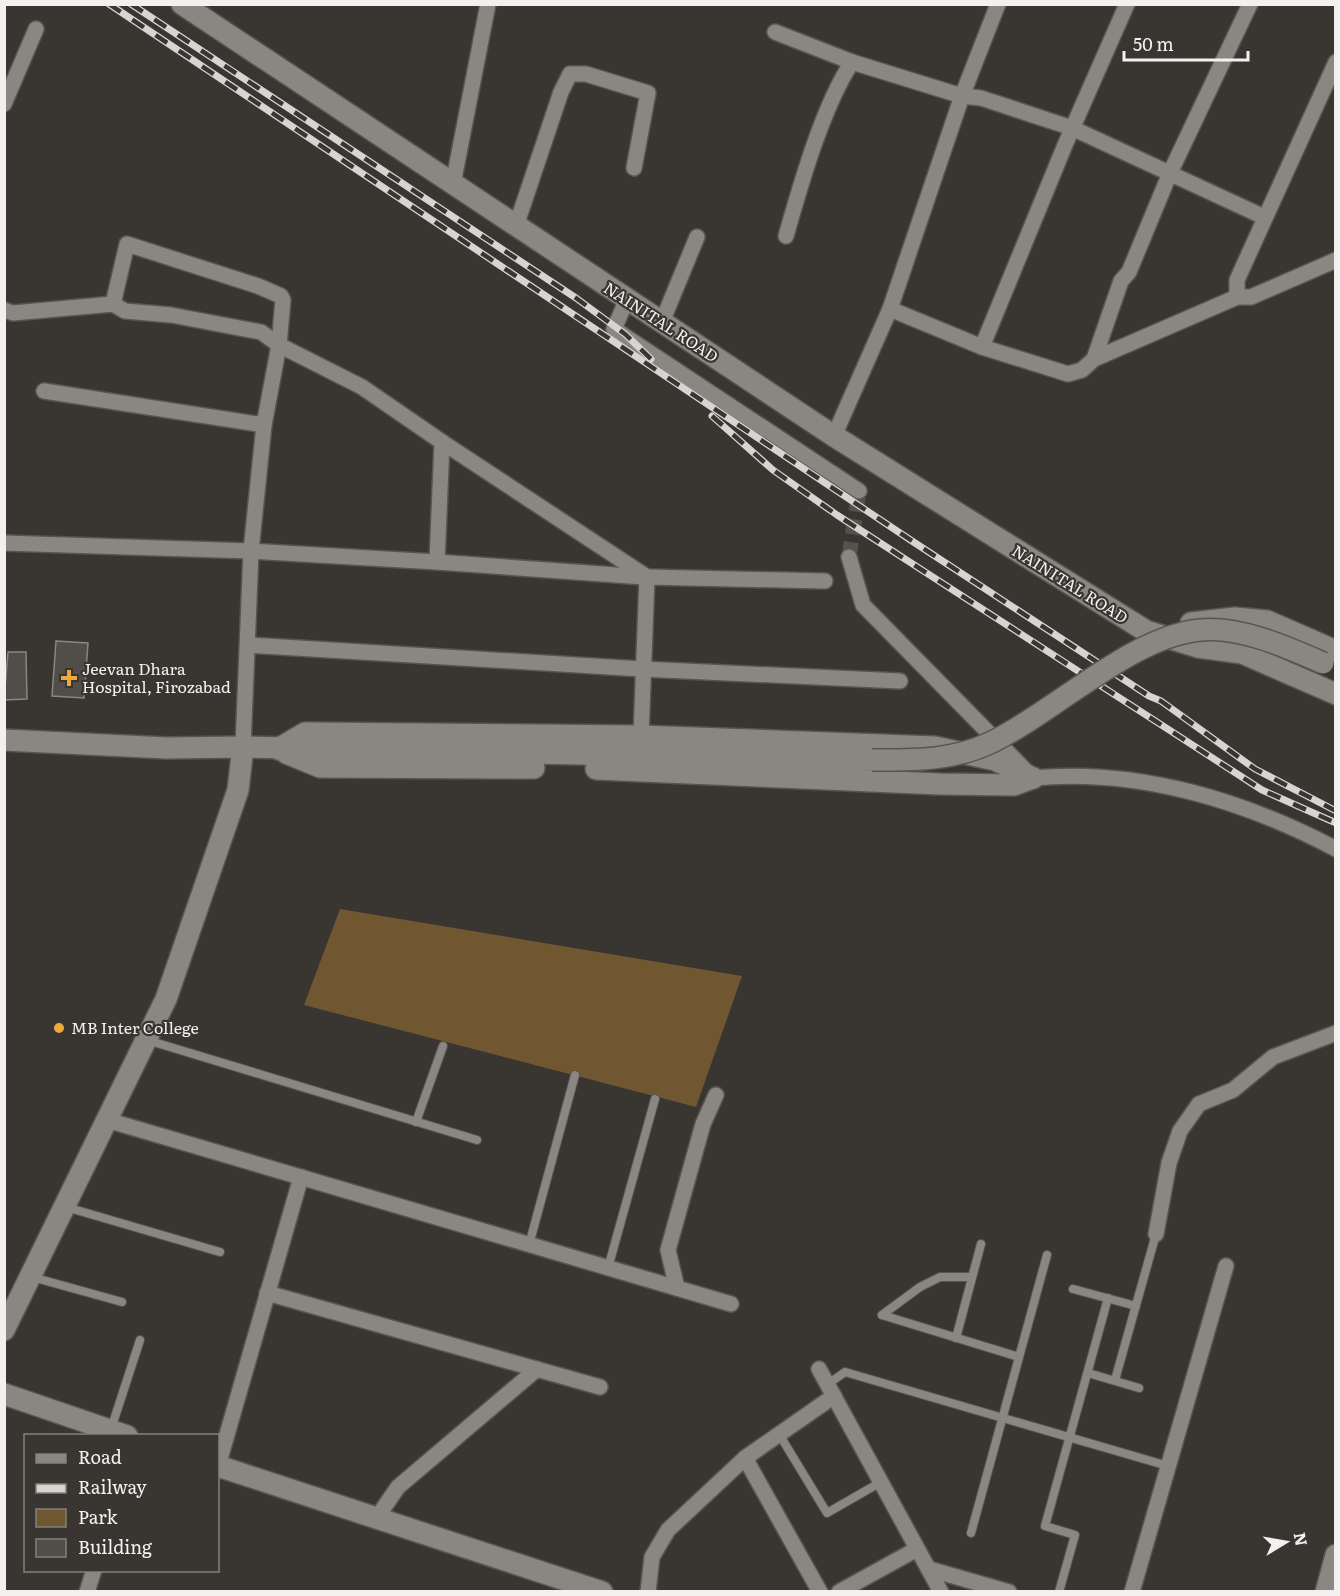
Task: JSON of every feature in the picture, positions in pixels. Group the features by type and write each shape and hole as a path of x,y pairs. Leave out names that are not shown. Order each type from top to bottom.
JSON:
{"street":[{"name":"NAINITAL ROAD","path":"182,4 834,436 1146,631 1198,647 1242,653 1335,694"},
{"path":"453,184 488,4"},
{"path":"834,436 890,309 962,96 998,4"},
{"path":"982,347 1072,128 1127,4"},
{"path":"1094,359 1121,281 1129,272 1170,173 1250,4"},
{"path":"4,104 36,29"},
{"path":"775,32 852,62 962,96 981,98 1072,128 1264,217"},
{"path":"786,236 799,189 840,80 852,62"},
{"path":"1237,297 1238,280 1264,217 1335,62"},
{"path":"516,226 561,92 570,74 586,74 648,93 634,168"},
{"path":"662,322 698,237"},
{"path":"4,1329 166,999 238,790 243,747 251,551 264,425 284,308 281,296 127,244 113,304"},
{"path":"890,309 982,347 1068,374 1082,370 1094,359 1237,297 1251,297 1335,260"},
{"path":"627,299 614,329 859,491"},
{"path":"4,310 13,313 113,304 125,311 171,315 261,332 279,345 362,387 647,577"},
{"path":"44,391 264,425"},
{"path":"437,562 442,442"},
{"path":"4,543 251,551 647,577 825,581"},
{"path":"849,557 863,605 1033,778"},
{"path":"641,736 647,577"},
{"name":"NAINITAL ROAD","path":"1146,631 1202,621 1235,618 1267,621 1331,661"},
{"path":"1198,647 1202,621"},
{"path":"4,740 167,748 243,747 938,760 991,742 1053,706 1111,666 1157,643 1200,630 1245,635 1331,661"},
{"path":"248,645 642,669 900,681"},
{"path":"278,749 305,733 641,736 935,747 995,760 1033,778"},
{"path":"278,749 320,767 578,768 940,784 1014,785 1033,778 1075,774 1154,783 1288,824 1335,849"},
{"path":"1156,1234 1169,1163 1179,1131 1199,1104 1233,1090 1273,1057 1335,1033"},
{"path":"677,1288 668,1250 704,1124 716,1095"},
{"path":"107,1120 731,1304"},
{"path":"219,1462 301,1177"},
{"path":"1132,1592 1226,1266"},
{"path":"267,1293 600,1387"},
{"path":"376,1520 398,1487 537,1369"},
{"path":"819,1369 941,1592"},
{"path":"648,1592 652,1557 668,1530 746,1458 779,1434 831,1390"},
{"path":"4,1394 115,1434"},
{"path":"746,1458 820,1592"},
{"path":"219,1466 376,1520 602,1592"},
{"path":"839,1592 917,1549"},
{"path":"1326,1592 1335,1555"},
{"path":"929,1569 986,1588 1009,1592"},
{"path":"87,1592 93,1572"}],"lane":[{"path":"146,1040 477,1140"},
{"path":"416,1122 442,1046"},
{"path":"529,1245 575,1076"},
{"path":"608,1268 655,1099"},
{"path":"64,1206 220,1252"},
{"path":"1115,1380 1156,1234"},
{"path":"956,1338 981,1244"},
{"path":"971,1533 1047,1255"},
{"path":"30,1277 122,1302"},
{"path":"972,1277 940,1277 920,1287 882,1316 1019,1357"},
{"path":"1073,1289 1136,1306"},
{"path":"1059,1592 1075,1535 1045,1526 1108,1298"},
{"path":"115,1434 140,1340"},
{"path":"831,1390 845,1372 1168,1466"},
{"path":"1088,1373 1139,1388"},
{"path":"779,1434 827,1513 881,1482"}],"green space":[{"path":"340,909 742,976 696,1107 304,1005"}],"building":[{"path":"56,641 88,643 84,698 52,696"},
{"path":"8,652 26,652 27,699 4,700"}],"tunnel":[{"path":"849,557 859,491"}],"railway":[{"path":"109,4 912,541 1149,696 1161,701 1255,769 1336,811"},
{"path":"131,4 576,298 625,334 651,359"},
{"path":"712,416 773,470 837,515 1262,790 1336,823"}],"place":[{"name":"Jeevan Dhara Hospital, Firozabad","path":"69,678"},
{"name":"MB Inter College","path":"59,1028"}]}
